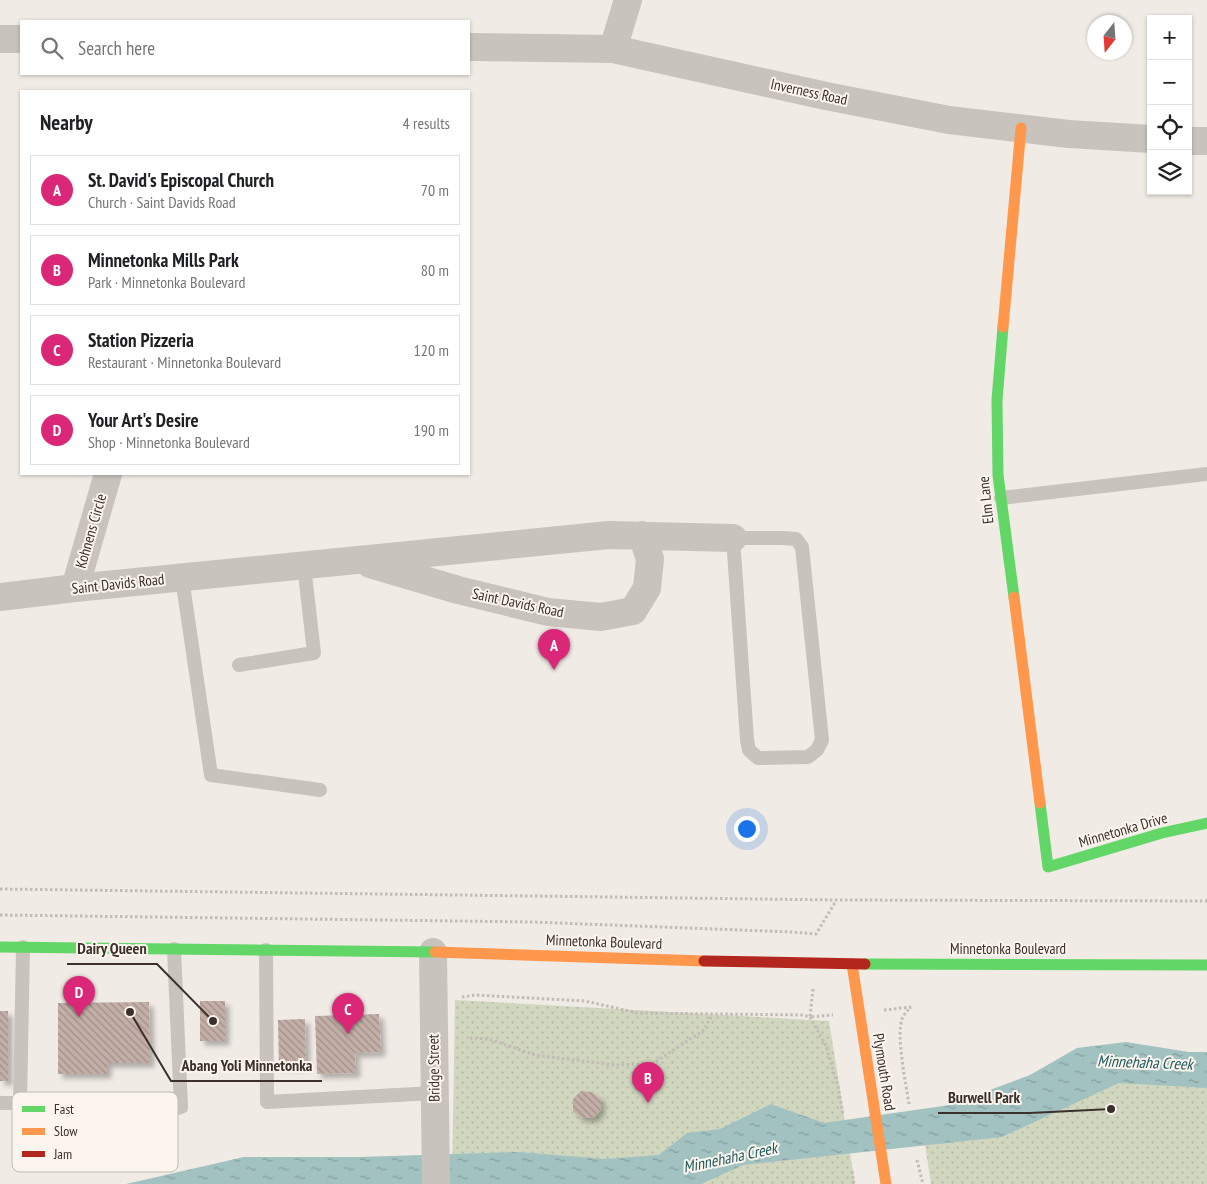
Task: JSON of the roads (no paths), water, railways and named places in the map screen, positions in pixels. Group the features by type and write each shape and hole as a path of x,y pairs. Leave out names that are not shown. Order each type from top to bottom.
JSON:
{"main road":[{"name":"Elm Lane","path":"1021,128 997,400 998,475 1048,867"},
{"name":"Minnetonka Drive","path":"1048,867 1162,833 1207,823"},
{"name":"Minnetonka Boulevard","path":"0,947 432,952 852,964 1207,965"},
{"name":"Plymouth Road","path":"852,964 886,1184"}],"street":[{"path":"613,49 628,0"},
{"path":"0,39 20,39"},
{"name":"Inverness Road","path":"470,47 613,49 817,94 930,116 1069,134 1147,138"},
{"path":"1192,141 1207,141"},
{"name":"Kohnens Circle","path":"74,588 108,475"},
{"name":"Saint Davids Road","path":"0,597 609,535 734,538"},
{"name":"Saint Davids Road","path":"356,560 458,590 548,612 601,617 633,611 647,588 650,560 642,535"},
{"name":"Bridge Street","path":"432,952 436,1184"}],"lane":[{"path":"1001,498 1207,474"},
{"path":"734,538 796,539 802,547 822,740 817,750 808,758 758,758 750,750 747,740 734,538"},
{"path":"239,665 314,653 304,565"},
{"path":"182,578 211,776 320,790"},
{"path":"20,1092 24,947"},
{"path":"174,949 181,1107 178,1108"},
{"path":"266,950 267,1102 434,1093"}],"water":[{"name":"Minnehaha Creek","path":"1126,1042 1189,1052 1207,1052 1207,1088 1119,1083 1002,1137 743,1165 701,1184 126,1184 244,1157 359,1157 518,1152 605,1159 659,1155 687,1133 720,1129 771,1104 824,1123 950,1105 1030,1075 1077,1048"}],"place":[{"name":"St. David's Episcopal Church","path":"554,670"},
{"name":"Abang Yoli Minnetonka","path":"130,1012"},
{"name":"Your Art's Desire","path":"79,1017"},
{"name":"Dairy Queen","path":"213,1021"},
{"name":"Station Pizzeria","path":"348,1034"},
{"name":"Minnetonka Mills Park","path":"648,1103"},
{"name":"Burwell Park","path":"1111,1109"}]}
